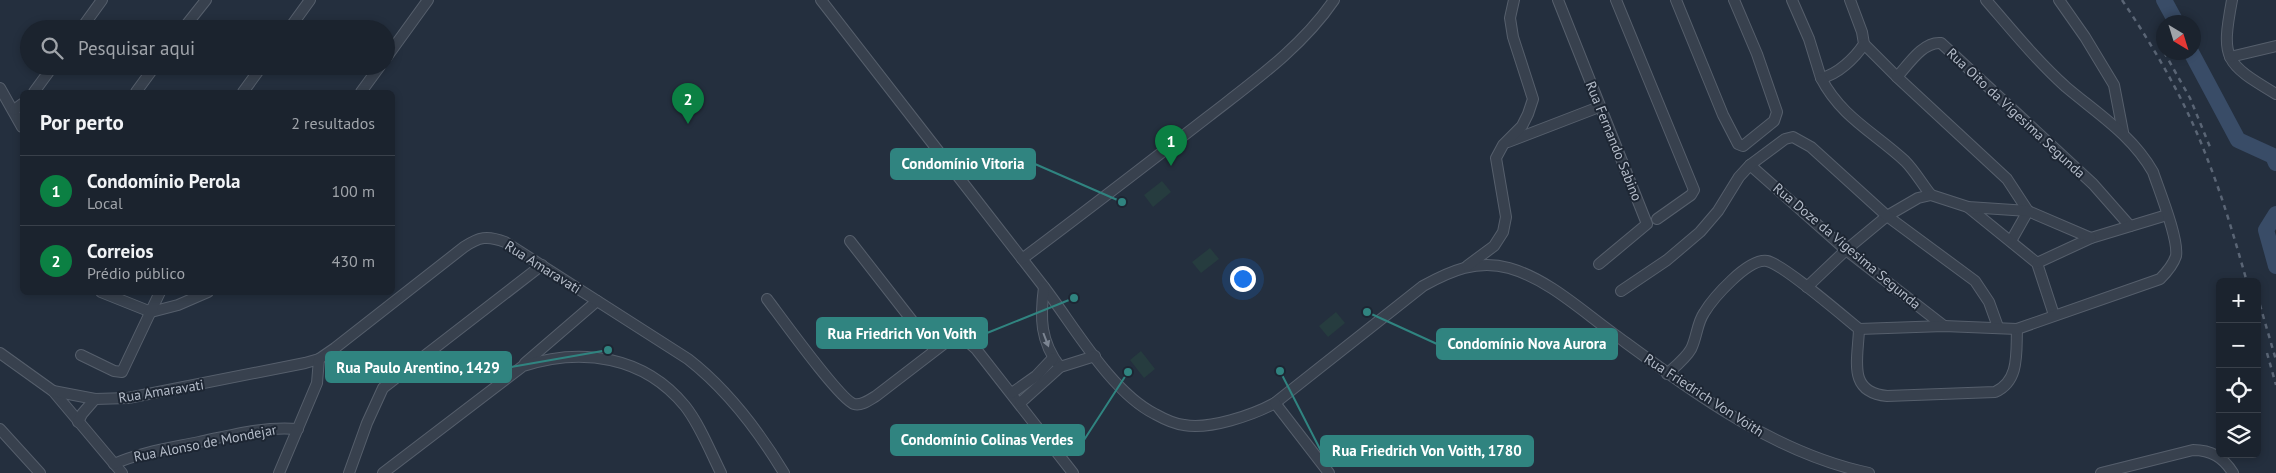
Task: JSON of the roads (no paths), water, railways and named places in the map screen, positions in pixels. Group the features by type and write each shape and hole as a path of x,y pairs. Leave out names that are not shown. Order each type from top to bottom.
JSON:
{"street":[{"path":"88,20 102,0"},
{"path":"191,20 206,0"},
{"path":"296,20 310,0"},
{"path":"395,46 428,0"},
{"name":"Rua Friedrich Von Voith","path":"820,0 1044,287 1095,356 1127,394 1140,406 1168,420 1184,426 1204,424 1249,415 1275,403 1423,286 1447,272 1468,266 1488,265 1509,268 1548,286 1668,374 1769,437 1842,467 1868,473"},
{"path":"1022,259 1095,205 1268,69 1317,23 1334,0"},
{"path":"1468,266 1494,246 1503,232 1506,217 1496,161 1498,151 1522,126 1532,99 1513,37 1510,18 1514,0"},
{"name":"Rua Fernando Sabino","path":"1558,0 1647,224 1599,264"},
{"path":"1616,0 1694,190 1692,194 1657,219"},
{"path":"1676,0 1723,114 1738,144 1743,146 1774,121 1777,112 1757,54 1734,0"},
{"path":"1792,0 1809,39 1821,78 1830,96 1903,160 1930,195"},
{"path":"1850,0 1862,32 1864,44 2007,179 2028,211"},
{"path":"1668,374 1690,350 1702,314 1720,290 1751,266 1762,261 1773,263 1807,287 1859,329 1944,326 2017,329 2160,279 2172,266 2176,254 2175,241 2154,172 2123,132 2065,86 1986,0"},
{"path":"2059,0 2085,37 2114,85 2123,132"},
{"path":"2232,0 2225,44 2230,57 2242,72 2276,94"},
{"name":"Rua Oito da Vigesima Segunda","path":"1897,77 1923,49 1934,42 1941,43 2093,184 2130,226"},
{"path":"1821,78 1836,72 1864,44"},
{"path":"2230,57 2276,46"},
{"path":"35,90 46,75"},
{"path":"138,90 149,75"},
{"path":"244,90 255,75"},
{"path":"362,90 373,75"},
{"path":"0,88 18,107"},
{"path":"1503,144 1599,107"},
{"path":"1621,291 1667,260 1700,232 1718,211 1739,177 1750,165 1785,139 1793,136 1800,139 1887,216 1975,281 1989,302 1998,327"},
{"name":"Rua Doze da Vigesima Segunda","path":"1750,165 1846,250 1944,326"},
{"path":"1807,287 1846,250 1887,216 1918,198 1930,195 1968,207 2028,211 2091,238"},
{"path":"1968,207 2037,263 2054,315"},
{"path":"2011,241 2028,211"},
{"path":"2037,263 2091,238 2167,215"},
{"name":"Rua Amaravati","path":"52,391 95,399 146,395 274,371 319,359 477,238 493,238 505,242 542,265 704,371 736,404 784,473"},
{"path":"850,241 934,350"},
{"path":"349,473 382,388 542,265"},
{"path":"1044,287 1040,319 1043,333 1053,358 1060,367"},
{"path":"108,295 150,312 178,305 201,295"},
{"path":"81,355 118,372 122,372 158,295"},
{"path":"766,299 842,395 848,401 860,404 876,396 944,343 954,340 967,341 976,349 1012,393 1073,473"},
{"path":"383,473 522,366 597,301"},
{"path":"1859,329 1858,376 1864,389 1873,395 1887,396 1995,392 2003,388 2010,381 2014,370 2017,329"},
{"path":"0,353 52,391 122,473"},
{"path":"522,366 541,360 580,356 609,358 633,366 670,390 685,407 721,473"},
{"path":"1020,403 1060,367 1095,356"},
{"path":"1012,393 1036,376 1053,358"},
{"path":"279,473 317,382 319,359"},
{"path":"78,422 82,414 95,399"},
{"path":"1275,403 1329,473"},
{"name":"Rua Alonso de Mondejar","path":"114,464 140,454 237,434 276,428 298,428"},
{"path":"0,429 40,473"},
{"path":"2101,473 2193,450 2205,450 2214,454 2224,460 2233,473"}],"waterway":[{"path":"2164,0 2172,15"},
{"path":"2195,60 2238,140 2273,156 2276,163"},
{"path":"2276,214 2266,230 2276,266"}],"railway":[{"path":"2122,0 2169,76 2199,137 2224,204 2246,278"},
{"path":"2169,60 2190,98 2210,147"},
{"path":"2261,309 2276,360"},
{"path":"2267,353 2276,385"}],"place":[{"name":"Correios","path":"688,124"},
{"name":"Condomínio Perola","path":"1171,166"},
{"name":"Condomínio Vitoria","path":"1122,202"},
{"name":"Rua Friedrich Von Voith","path":"1074,298"},
{"name":"Condomínio Nova Aurora","path":"1367,312"},
{"name":"Rua Paulo Arentino, 1429","path":"608,350"},
{"name":"Rua Friedrich Von Voith, 1780","path":"1280,371"},
{"name":"Condomínio Colinas Verdes","path":"1128,372"}]}
